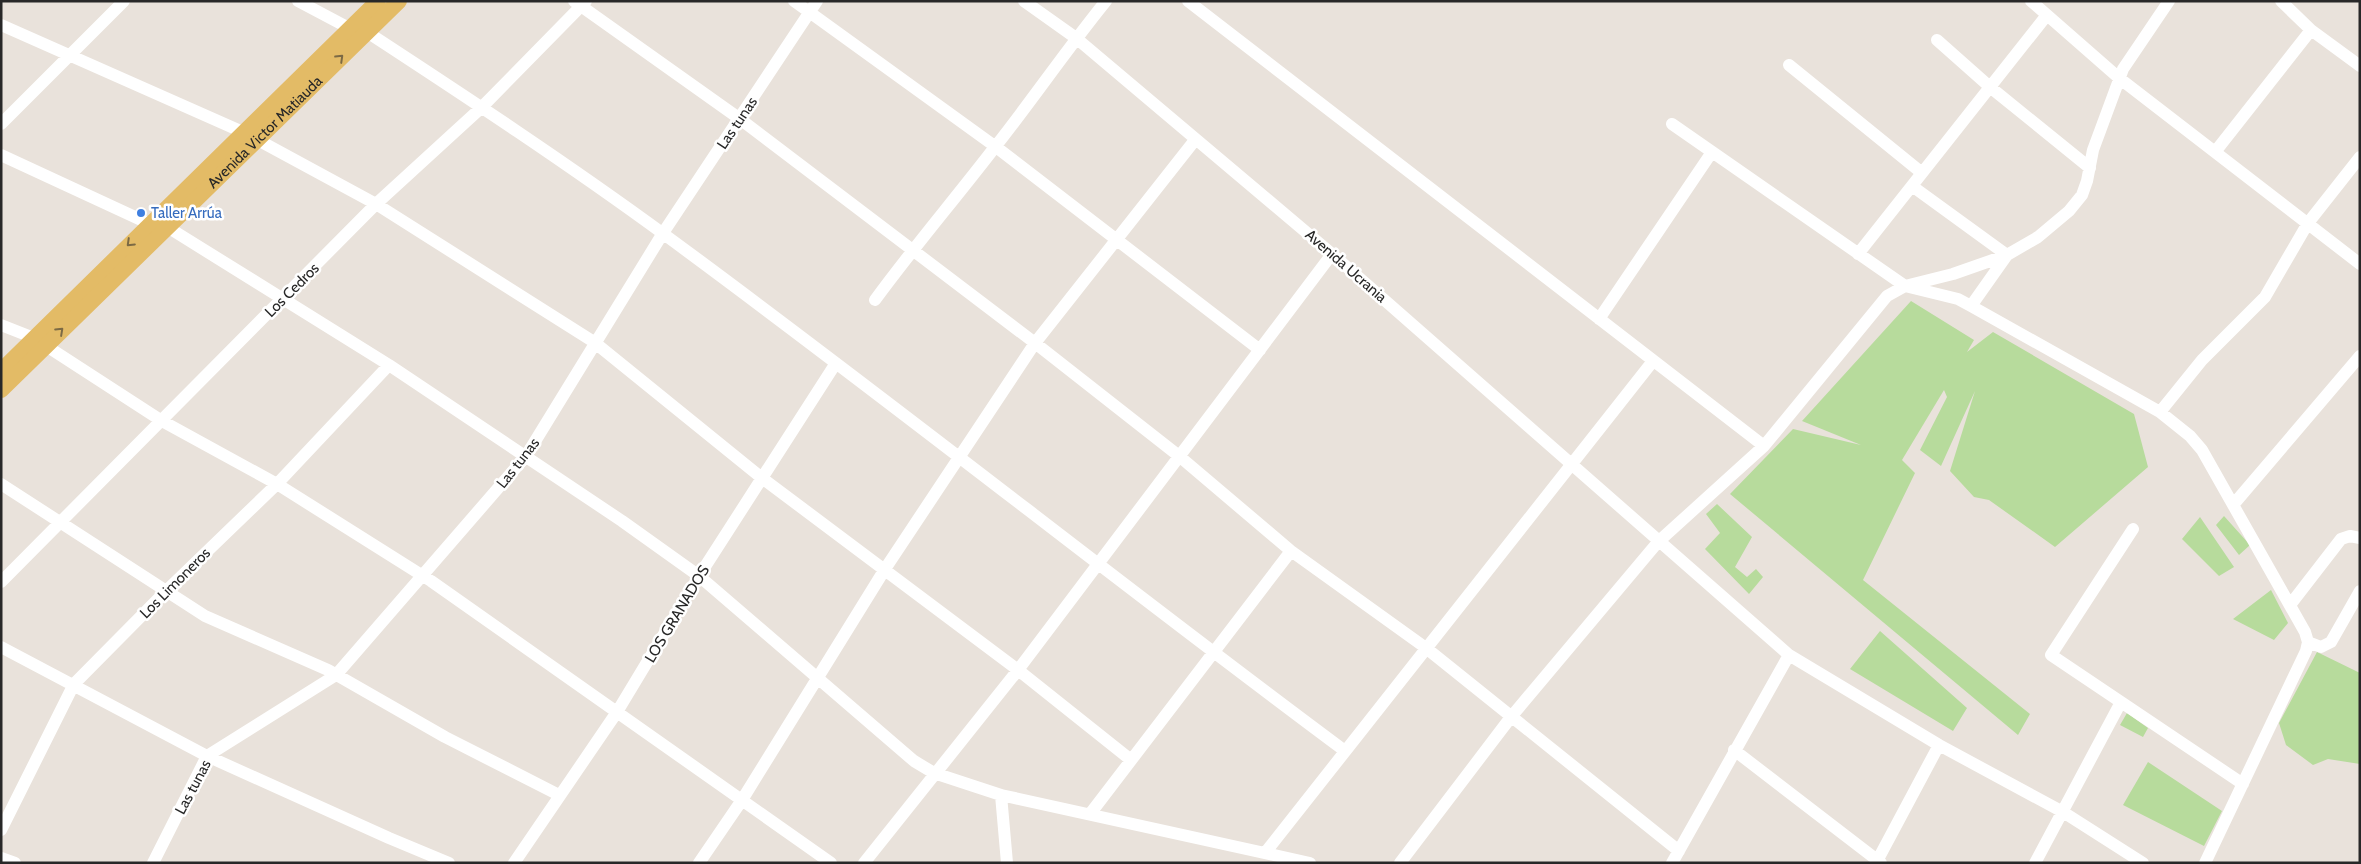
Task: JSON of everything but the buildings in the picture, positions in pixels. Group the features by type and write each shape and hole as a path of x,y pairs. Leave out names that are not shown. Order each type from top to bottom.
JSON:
{"main road":[{"name":"Avenida Victor Matiauda","path":"1,371 39,342 168,228 349,28 378,1"},
{"name":"Avenida Victor Matiauda","path":"1,390 39,342 150,224 368,32 399,1"}],"street":[{"path":"1,124 124,1"},
{"path":"298,1 349,28 368,32 482,107 663,233 836,363 1213,653 1345,751"},
{"path":"794,1 811,9 996,147 1117,238 1260,350"},
{"name":"Avenida Ucrania","path":"1024,1 1076,38 1332,254 1789,655 1939,745 2063,812 2143,863"},
{"path":"875,300 912,250 996,147 1076,38 1106,1"},
{"path":"1188,1 1764,446"},
{"path":"2031,1 2119,78 2360,264"},
{"path":"1400,863 1511,717 1658,542 1764,446 1887,296 1905,286 1953,274 2007,255 2038,237 2069,212 2082,195 2093,150 2123,69 2169,1"},
{"path":"2281,1 2312,30 2360,66"},
{"path":"581,3 740,119 1035,343 1179,456 1290,551 1426,648 1511,717 1675,857 1789,655"},
{"name":"Los Cedros","path":"1,582 376,204 482,107 581,3"},
{"name":"Las tunas","path":"153,863 207,756 336,675 526,456 597,344 663,233 811,9"},
{"path":"1858,254 2047,15"},
{"path":"1,24 250,136 376,204 597,344 762,478 1018,670 1131,760"},
{"path":"2215,152 2312,30"},
{"path":"1937,40 1990,87 2090,168"},
{"path":"1789,65 1922,173"},
{"path":"1672,124 1905,286 1958,299 1971,306 2160,412 2190,436 2202,450 2305,632 2308,642 2306,651 2205,863"},
{"path":"699,863 742,800 885,569 1035,343 1195,140"},
{"path":"1599,319 1712,152"},
{"path":"1,155 150,224 168,228 389,365 526,456 699,576 914,761 934,773 1000,795 1310,863"},
{"path":"2160,412 2202,360 2265,297 2308,223 2360,157"},
{"path":"1912,186 2007,255"},
{"path":"864,863 1018,670 1332,254"},
{"path":"1971,306 2007,255"},
{"path":"1,324 39,342 162,421 277,484 422,575 831,863"},
{"path":"2233,505 2360,356"},
{"path":"1265,853 1573,465 1653,361"},
{"name":"LOS GRANADOS","path":"514,863 617,712 699,576 836,363"},
{"name":"Los Limoneros","path":"1,830 74,684 166,591 277,484 389,365"},
{"path":"1,484 205,616 336,675 445,737 559,795"},
{"path":"2132,529 2051,655 2242,784"},
{"path":"2290,605 2341,540 2350,536 2360,538"},
{"path":"1090,814 1290,551"},
{"path":"2308,642 2321,647 2331,642 2360,590"},
{"path":"1,647 207,756 449,863"},
{"path":"2035,863 2121,702"},
{"path":"1734,750 1878,862 1939,745"},
{"path":"1000,795 1007,863"},
{"path":"1,858 15,863"}],"green space":[{"path":"1911,301 1974,340 1967,352 1993,332 2134,414 2148,467 2055,547 1989,500 1974,497 1950,471 1975,391 1941,466 1920,450 1947,397 1944,390 1902,460 1915,473 1863,580 2030,714 2018,735 1730,494 1793,429 1861,445 1802,421"},
{"path":"1717,504 1752,537 1735,567 1747,577 1756,569 1763,577 1749,594 1705,549 1720,533 1706,514"},
{"path":"2224,516 2250,545 2239,555 2216,525"},
{"path":"2200,517 2234,567 2219,576 2182,539"},
{"path":"2271,590 2288,623 2274,640 2233,619"},
{"path":"1880,631 1967,708 1953,731 1850,669"},
{"path":"2317,652 2360,673 2360,764 2328,759 2313,765 2286,745 2279,723"},
{"path":"2127,713 2148,728 2143,737 2120,725"},
{"path":"2148,762 2222,811 2204,846 2123,805"}],"place":[{"name":"Taller Arrúa","path":"141,213"}]}
